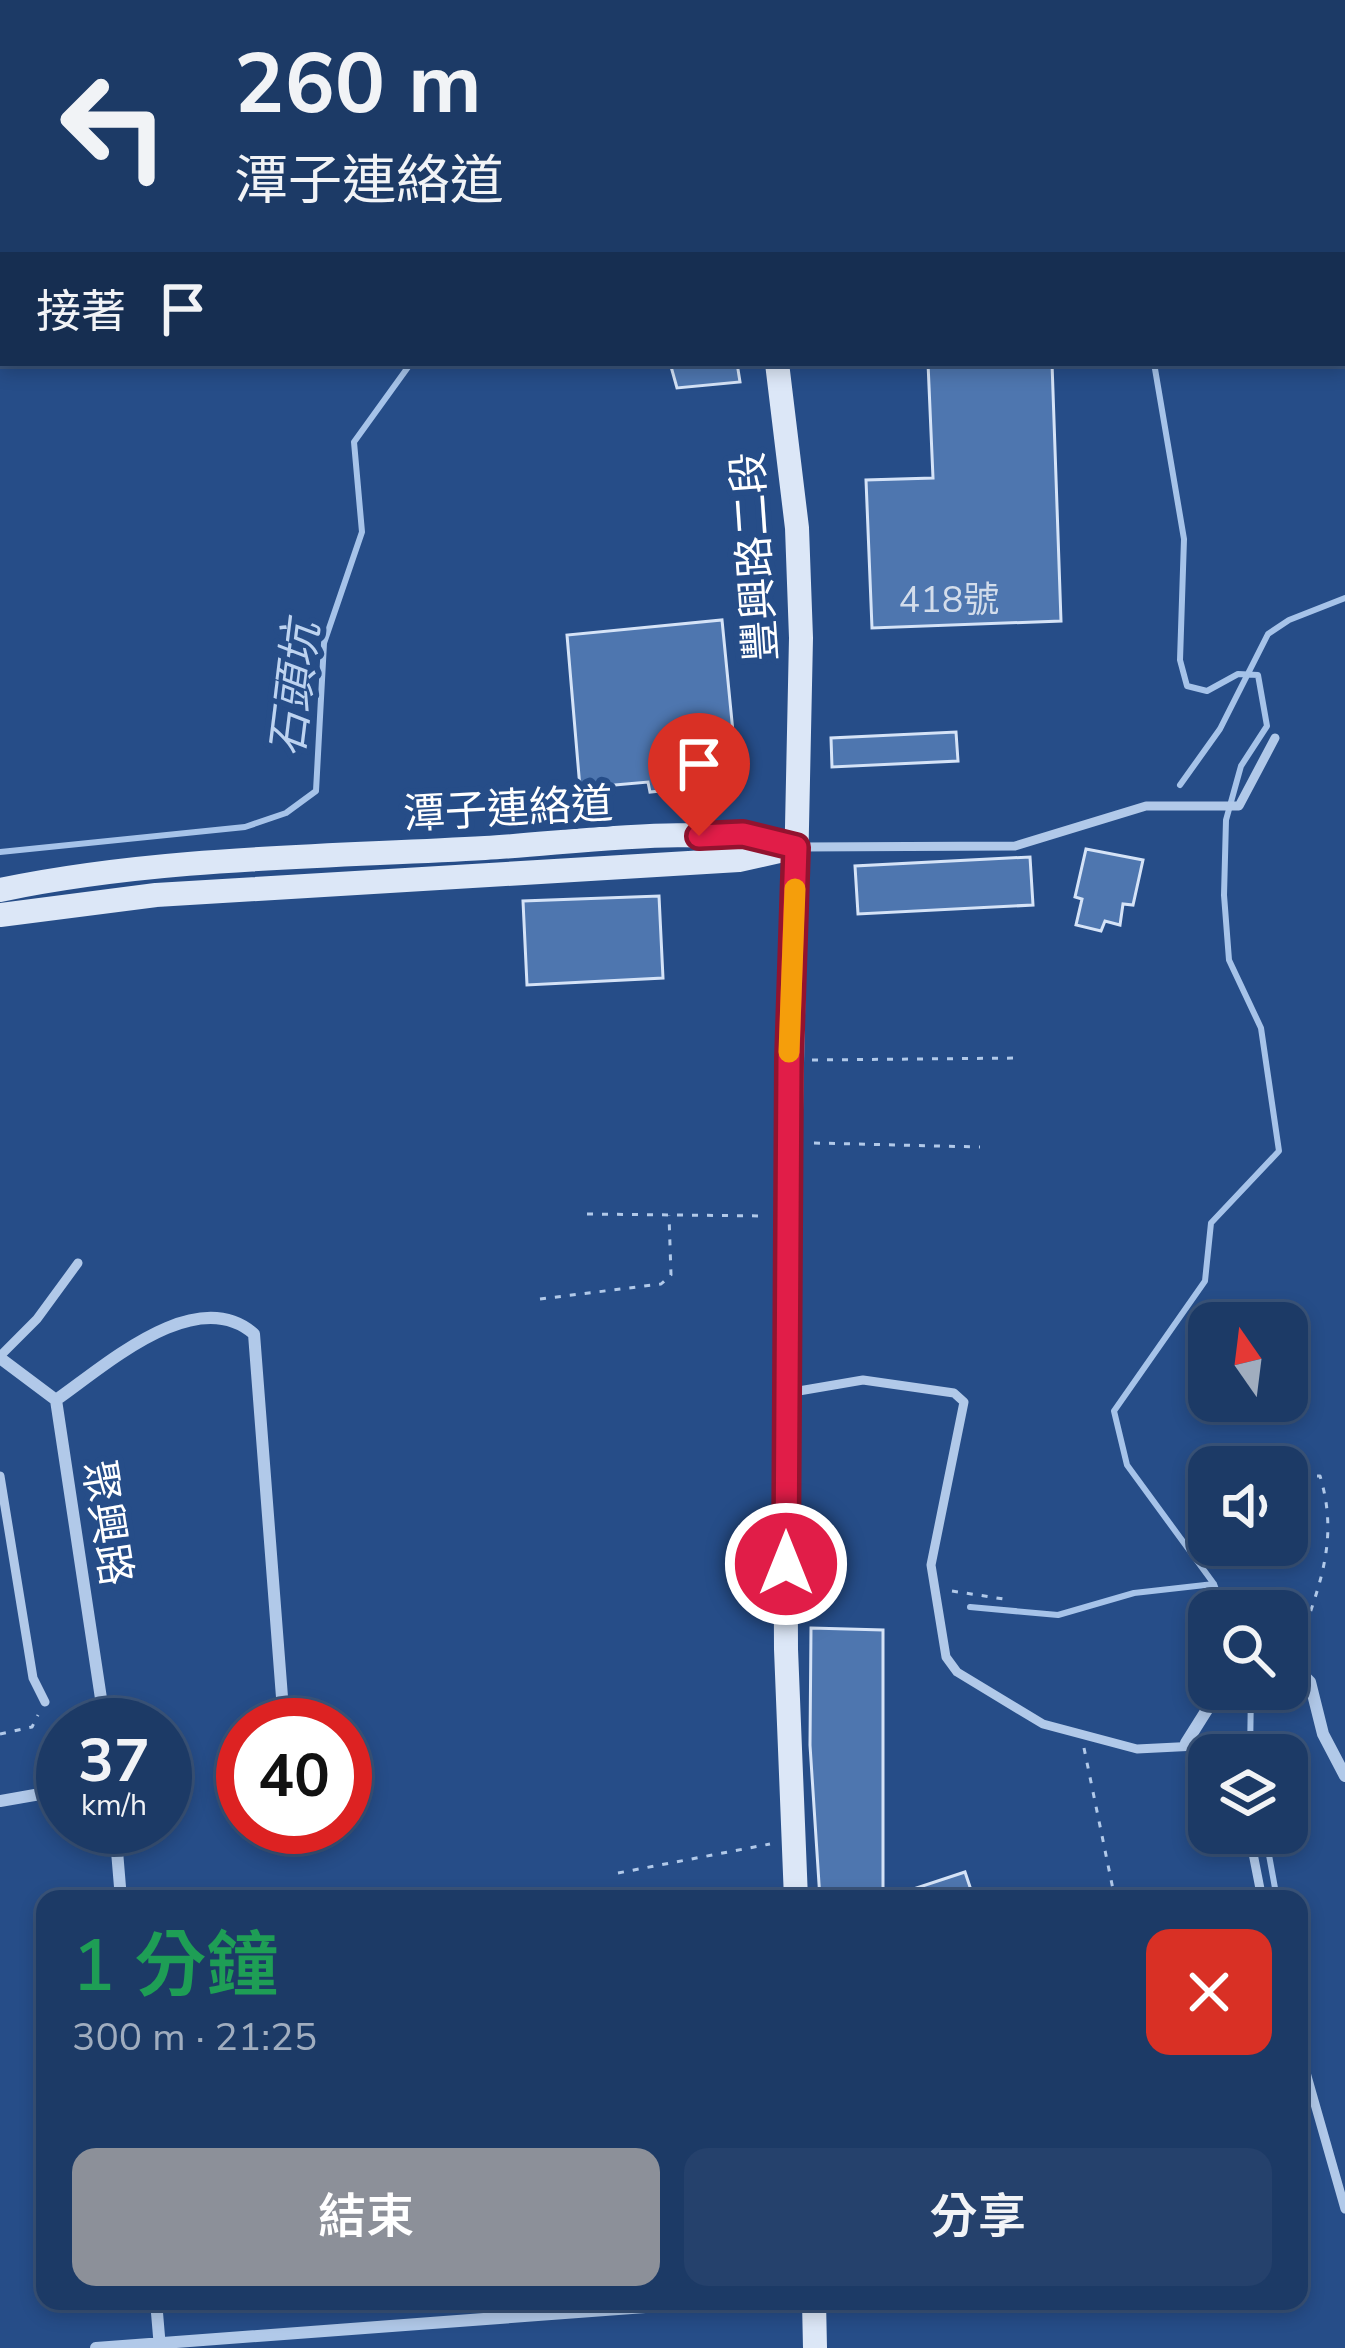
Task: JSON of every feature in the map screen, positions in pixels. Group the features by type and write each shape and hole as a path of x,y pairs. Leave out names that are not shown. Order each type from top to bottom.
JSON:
{"street":[{"name":"豐興路二段","path":"777,366 800,594 785,1394 786,1649 796,1890"},
{"name":"潭子連絡道","path":"0,890 154,868 743,834 796,847"},
{"name":"潭子連絡道","path":"0,915 156,895 740,860 796,847"},
{"path":"0,1357 56,1400 123,1354 199,1317 229,1318 254,1334 282,1698"},
{"name":"聚興路","path":"56,1400 101,1698"},
{"path":"1308,1680 1323,1734 1345,1776"},
{"path":"1186,1743 1207,1710"},
{"path":"0,1802 36,1795"},
{"path":"117,1854 120,1890"},
{"path":"157,2310 160,2346"},
{"path":"96,2348 613,2310"},
{"path":"814,2310 815,2348"}],"lane":[{"path":"796,847 1015,846 1146,806 1239,806 1275,737"},
{"path":"0,1357 37,1319 78,1263"},
{"path":"785,1394 863,1380 954,1393 964,1402 932,1565 946,1657 957,1672 1043,1724 1137,1749 1186,1743"},
{"path":"0,1476 33,1678 43,1698"},
{"path":"1253,1854 1260,1890"},
{"path":"1308,2080 1345,2209"}],"path":[{"path":"789,1060 1020,1058"},
{"path":"789,1143 980,1147"},
{"path":"586,1214 791,1216"},
{"path":"540,1299 661,1284 671,1275 669,1215"},
{"path":"1308,1476 1320,1476 1333,1516 1324,1569 1308,1614"},
{"path":"936,1589 1010,1600"},
{"path":"0,1734 32,1727 36,1719"},
{"path":"1079,1733 1113,1890"},
{"path":"618,1873 795,1839"}],"building":[{"path":"671,366 737,366 740,382 677,388"},
{"path":"928,366 1052,366 1061,621 872,628 866,480 933,478"},
{"path":"722,620 738,783 650,792 648,782 580,788 567,635"},
{"path":"956,732 958,761 832,767 831,738"},
{"path":"1086,849 1143,860 1133,905 1123,904 1120,925 1105,921 1101,931 1076,925 1082,899 1075,897"},
{"path":"1030,857 1033,905 858,914 855,866"},
{"path":"659,896 663,978 527,985 523,901"},
{"path":"811,1628 883,1630 883,1890 819,1890 810,1745"},
{"path":"965,1872 971,1890 910,1890"}],"waterway":[{"name":"石頭坑","path":"0,852 245,827 286,813 316,791 324,643 362,532 354,442 409,366"},
{"path":"1155,366 1184,539 1180,660 1187,686 1207,691 1238,674 1258,675 1267,726 1241,766 1226,820 1224,895 1229,960 1261,1028 1279,1151 1211,1223 1205,1281 1114,1411 1127,1465 1216,1590"},
{"path":"1180,785 1220,729 1268,634 1289,620 1345,598"},
{"path":"970,1607 1058,1615 1134,1593 1214,1584"},
{"path":"1250,1734 1251,1710"},
{"path":"1269,1854 1275,1890"}],"slow traffic":[{"path":"789,1052 795,889"}],"route":[{"path":"699,836 743,834 796,847 789,1060 786,1564"}]}
